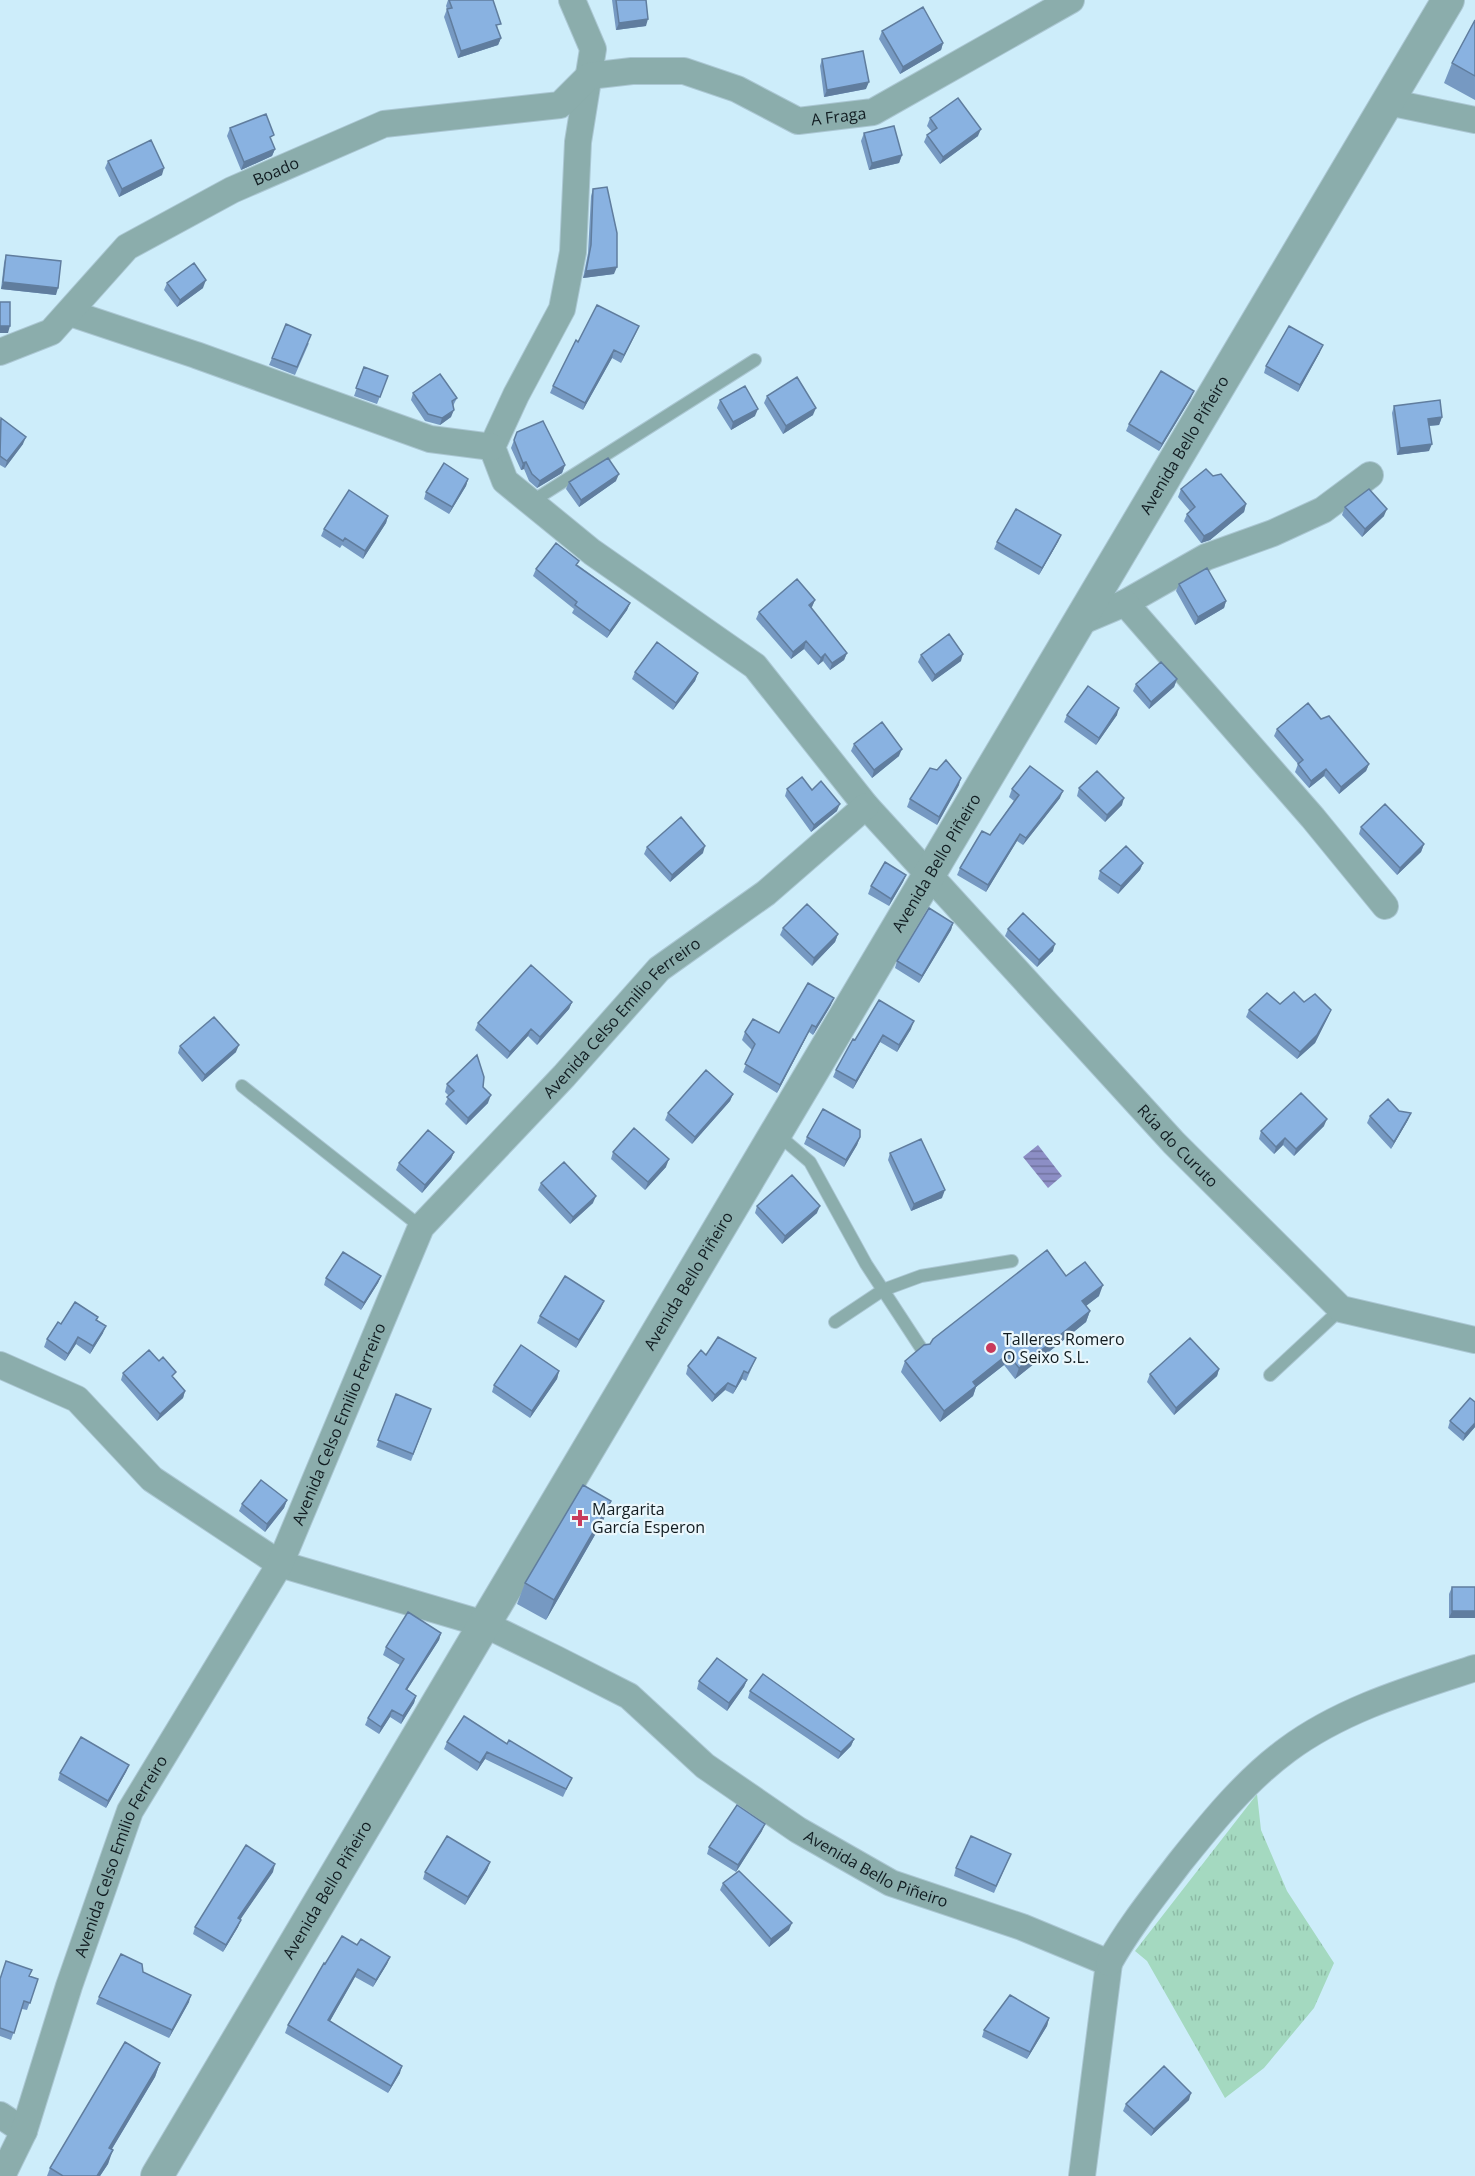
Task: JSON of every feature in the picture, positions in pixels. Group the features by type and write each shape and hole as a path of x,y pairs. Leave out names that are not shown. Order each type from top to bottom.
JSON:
{"street":[{"path":"572,0 593,49 578,142 573,252 562,309 516,395 492,447 505,481 592,552 754,666 866,806 929,874"},
{"name":"A Fraga","path":"589,76 632,71 684,71 737,89 798,121 873,112 1071,0"},
{"name":"Avenida Bello Piñeiro","path":"164,2165 1448,0"},
{"name":"Boado","path":"0,352 51,332 127,247 232,190 384,124 560,105 589,76"},
{"path":"1388,102 1475,120"},
{"path":"70,313 196,355 430,439 492,447"},
{"path":"1080,622 1125,603 1206,557 1273,533 1323,510 1370,475"},
{"path":"1125,603 1313,818 1385,906"},
{"name":"Avenida Celso Emilio Ferreiro","path":"2,2176 24,2131 69,1986 130,1811 280,1564 421,1227 564,1076 659,969 766,893 866,806"},
{"name":"Rúa do Curuto","path":"929,874 1174,1143 1341,1309"},
{"path":"1341,1309 1475,1340"},
{"path":"0,1365 78,1399 152,1479 280,1564 484,1624"},
{"name":"Avenida Bello Piñeiro","path":"484,1624 629,1696 705,1766 798,1830 891,1883 1022,1927 1109,1963"},
{"path":"1082,2176 1109,1963 1121,1941 1200,1838 1245,1784 1288,1749 1371,1703 1475,1668"},
{"path":"0,2115 24,2131"}],"lane":[{"path":"531,502 755,360"},
{"path":"242,1086 421,1227"},
{"path":"776,1132 810,1162 866,1264 921,1348"},
{"path":"835,1322 883,1290 921,1276 1012,1261"},
{"path":"1270,1375 1341,1309"}],"green space":[{"path":"1257,1794 1261,1830 1287,1891 1334,1963 1314,2008 1264,2068 1225,2098 1147,1961 1135,1951"}],"water":[{"path":"1038,1145 1062,1176 1048,1188 1023,1157"}],"building":[{"path":"449,0 493,0 501,24 496,25 501,38 461,51 447,9 452,8"},
{"path":"616,0 646,0 648,19 619,23"},
{"path":"923,7 943,43 903,67 882,31"},
{"path":"1475,20 1475,76 1452,63"},
{"path":"863,51 869,82 827,90 822,59"},
{"path":"958,98 981,129 943,157 927,135 937,128 930,118"},
{"path":"266,114 274,135 270,137 275,149 244,162 230,128"},
{"path":"894,126 902,155 872,163 864,133"},
{"path":"151,140 164,168 122,189 108,161"},
{"path":"607,187 617,233 617,267 586,271 591,245 593,189"},
{"path":"6,255 61,261 58,288 3,282"},
{"path":"194,263 206,280 180,300 167,283"},
{"path":"0,302 10,302 10,326 0,326"},
{"path":"597,305 639,326 624,355 614,350 585,403 553,386"},
{"path":"286,324 311,335 297,367 272,358"},
{"path":"1289,326 1323,345 1300,385 1266,366"},
{"path":"364,367 388,376 380,397 356,388"},
{"path":"1161,371 1194,391 1162,444 1129,424"},
{"path":"440,374 457,398 452,401 454,410 442,418 428,414 413,393"},
{"path":"797,377 816,408 786,426 767,396"},
{"path":"745,386 758,409 733,422 720,400"},
{"path":"1440,400 1442,417 1428,419 1432,444 1400,448 1394,406"},
{"path":"1,418 26,437 7,461 0,456"},
{"path":"543,421 565,465 540,481 532,474 526,462 523,463 514,440 517,432"},
{"path":"608,458 619,474 581,500 569,482"},
{"path":"444,463 468,479 452,507 426,492"},
{"path":"1206,469 1213,476 1221,474 1246,504 1204,536 1187,514 1195,507 1181,489"},
{"path":"1369,489 1387,509 1365,529 1345,507"},
{"path":"349,490 388,516 365,551 345,538 343,541 324,529"},
{"path":"1016,509 1061,535 1042,568 997,542"},
{"path":"556,543 579,561 576,565 630,603 610,631 575,605 577,602 536,569"},
{"path":"1207,568 1226,601 1198,617 1179,584"},
{"path":"797,579 815,600 809,605 847,653 832,663 825,654 821,658 806,641 793,652 759,612"},
{"path":"949,634 963,654 935,675 921,655"},
{"path":"657,642 698,673 676,703 635,672"},
{"path":"1161,662 1177,679 1151,702 1136,684"},
{"path":"1088,686 1119,708 1099,738 1067,715"},
{"path":"1308,703 1321,719 1329,716 1369,764 1341,787 1326,769 1311,781 1298,764 1303,760 1277,729"},
{"path":"882,722 902,749 874,770 854,744"},
{"path":"946,760 961,778 939,817 910,799 930,768 937,770"},
{"path":"1030,766 1063,791 1026,838 1020,834 988,885 960,868 982,831 990,835 1019,795 1012,789"},
{"path":"1097,771 1124,798 1107,815 1079,788"},
{"path":"802,777 812,790 821,781 840,804 814,825 787,789"},
{"path":"1385,804 1424,844 1400,868 1361,827"},
{"path":"681,817 705,846 672,875 647,847"},
{"path":"1126,846 1143,863 1121,886 1100,871"},
{"path":"885,862 906,875 891,899 871,886"},
{"path":"807,904 838,934 814,958 783,928"},
{"path":"929,908 953,923 922,976 897,961"},
{"path":"1023,913 1055,944 1039,960 1008,929"},
{"path":"531,965 572,1002 540,1037 531,1029 510,1052 478,1023"},
{"path":"808,983 834,998 816,1027 812,1025 780,1085 745,1064 755,1044 745,1032 753,1019 779,1033"},
{"path":"1294,992 1304,1002 1315,994 1331,1010 1317,1035 1300,1052 1249,1010 1267,993 1280,1004"},
{"path":"879,1000 914,1021 899,1045 883,1035 856,1081 836,1070"},
{"path":"214,1017 239,1045 205,1075 180,1046"},
{"path":"477,1055 484,1077 483,1087 491,1095 468,1118 447,1097 454,1091 447,1084"},
{"path":"706,1070 733,1094 695,1137 668,1113"},
{"path":"1301,1093 1327,1119 1296,1149 1285,1138 1276,1147 1261,1131"},
{"path":"1388,1099 1399,1111 1411,1113 1394,1142 1370,1116"},
{"path":"823,1109 860,1130 860,1137 846,1160 807,1137"},
{"path":"634,1128 669,1159 648,1182 613,1152"},
{"path":"428,1130 454,1152 425,1185 399,1163"},
{"path":"921,1139 945,1190 914,1204 890,1153"},
{"path":"564,1162 596,1196 573,1217 541,1183"},
{"path":"792,1175 820,1206 785,1236 757,1206"},
{"name":"Talleres Romero O Seixo S.L.","path":"1047,1250 1066,1276 1085,1262 1103,1285 1082,1301 1090,1311 1019,1368 1008,1354 973,1382 976,1386 944,1411 905,1361 924,1345 930,1344 933,1339"},
{"path":"343,1252 381,1276 364,1303 326,1278"},
{"path":"565,1276 604,1301 579,1340 540,1316"},
{"path":"75,1302 98,1317 96,1320 106,1326 93,1346 78,1337 68,1354 47,1339 58,1322 61,1324"},
{"path":"718,1337 756,1358 748,1373 744,1371 736,1387 728,1383 715,1395 688,1366 701,1350 706,1355"},
{"path":"1190,1338 1219,1369 1176,1408 1150,1374"},
{"path":"521,1345 559,1371 532,1411 494,1385"},
{"path":"149,1350 159,1361 163,1357 176,1372 172,1376 185,1391 160,1414 123,1373"},
{"path":"396,1394 431,1409 413,1454 378,1440"},
{"path":"1470,1398 1475,1402 1475,1423 1465,1434 1450,1421"},
{"path":"261,1480 287,1500 267,1524 242,1504"},
{"path":"583,1485 611,1501 554,1600 525,1583"},
{"path":"1452,1587 1475,1587 1475,1611 1452,1611"},
{"path":"408,1612 441,1633 406,1689 416,1696 403,1716 392,1710 381,1727 368,1718 404,1659 386,1647"},
{"path":"717,1658 747,1680 729,1703 699,1681"},
{"path":"763,1674 854,1739 841,1752 750,1691"},
{"path":"464,1716 507,1744 509,1740 572,1778 566,1789 487,1752 480,1763 447,1742"},
{"path":"81,1737 129,1765 108,1801 60,1773"},
{"path":"737,1805 765,1824 738,1865 709,1847"},
{"path":"447,1836 490,1862 468,1897 425,1872"},
{"path":"971,1836 1011,1854 996,1886 956,1868"},
{"path":"246,1845 275,1864 238,1918 241,1920 226,1945 195,1927"},
{"path":"739,1871 792,1923 771,1939 723,1883"},
{"path":"342,1936 357,1945 361,1939 390,1957 376,1980 358,1969 328,2020 402,2066 391,2086 288,2025"},
{"path":"121,1954 142,1964 143,1972 191,1995 172,2030 99,1997"},
{"path":"6,1961 32,1970 29,1976 38,1979 30,2003 24,2001 14,2033 0,2028 0,1979"},
{"path":"1010,1995 1049,2018 1030,2052 984,2030"},
{"path":"125,2042 160,2063 109,2148 113,2150 97,2176 63,2176 50,2168"},
{"path":"1164,2066 1191,2093 1154,2129 1126,2104"}],"place":[{"name":"Talleres Romero O Seixo S.L.","path":"991,1348"},
{"name":"Margarita García Esperon","path":"580,1518"}]}
